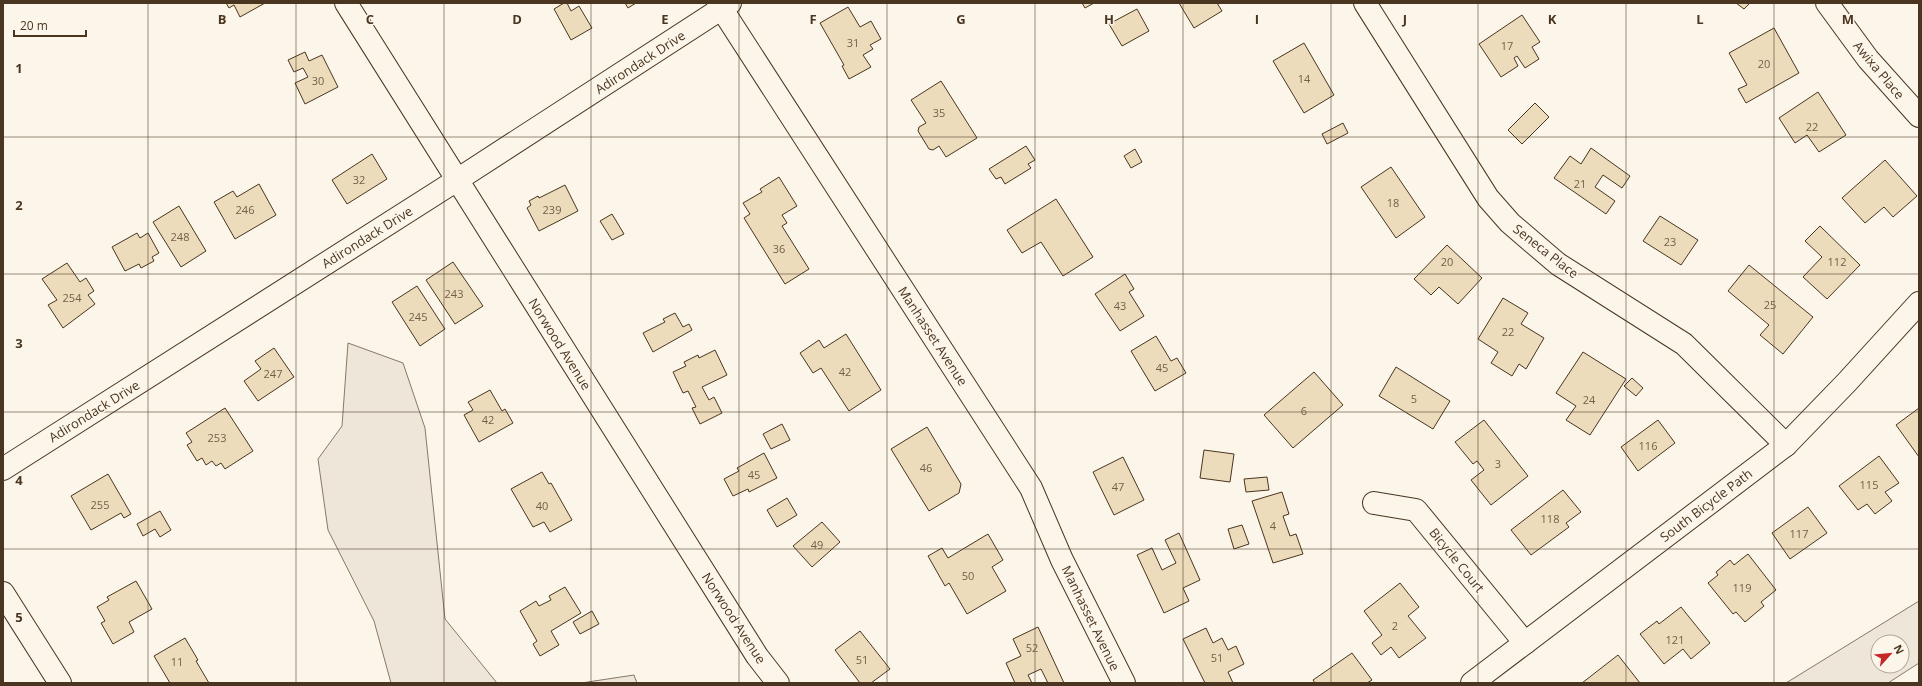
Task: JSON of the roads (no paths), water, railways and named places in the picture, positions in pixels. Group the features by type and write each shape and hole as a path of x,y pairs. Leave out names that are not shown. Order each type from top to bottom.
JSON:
{"street":[{"name":"Norwood Avenue","path":"346,3 757,656 778,683"},
{"name":"Seneca Place","path":"1365,3 1488,198 1510,223 1558,264 1684,344 1786,444"},
{"name":"Awixa Place","path":"1827,3 1868,59 1919,116"},
{"name":"Adirondack Drive","path":"3,469 457,180 723,5"},
{"name":"Manhasset Avenue","path":"723,5 1031,488 1062,560 1124,683"},
{"name":"South Bicycle Path","path":"1472,683 1786,444 1847,382 1919,303"},
{"name":"Bicycle Court","path":"1374,502 1416,510 1525,642"},
{"path":"3,593 60,683"}]}
